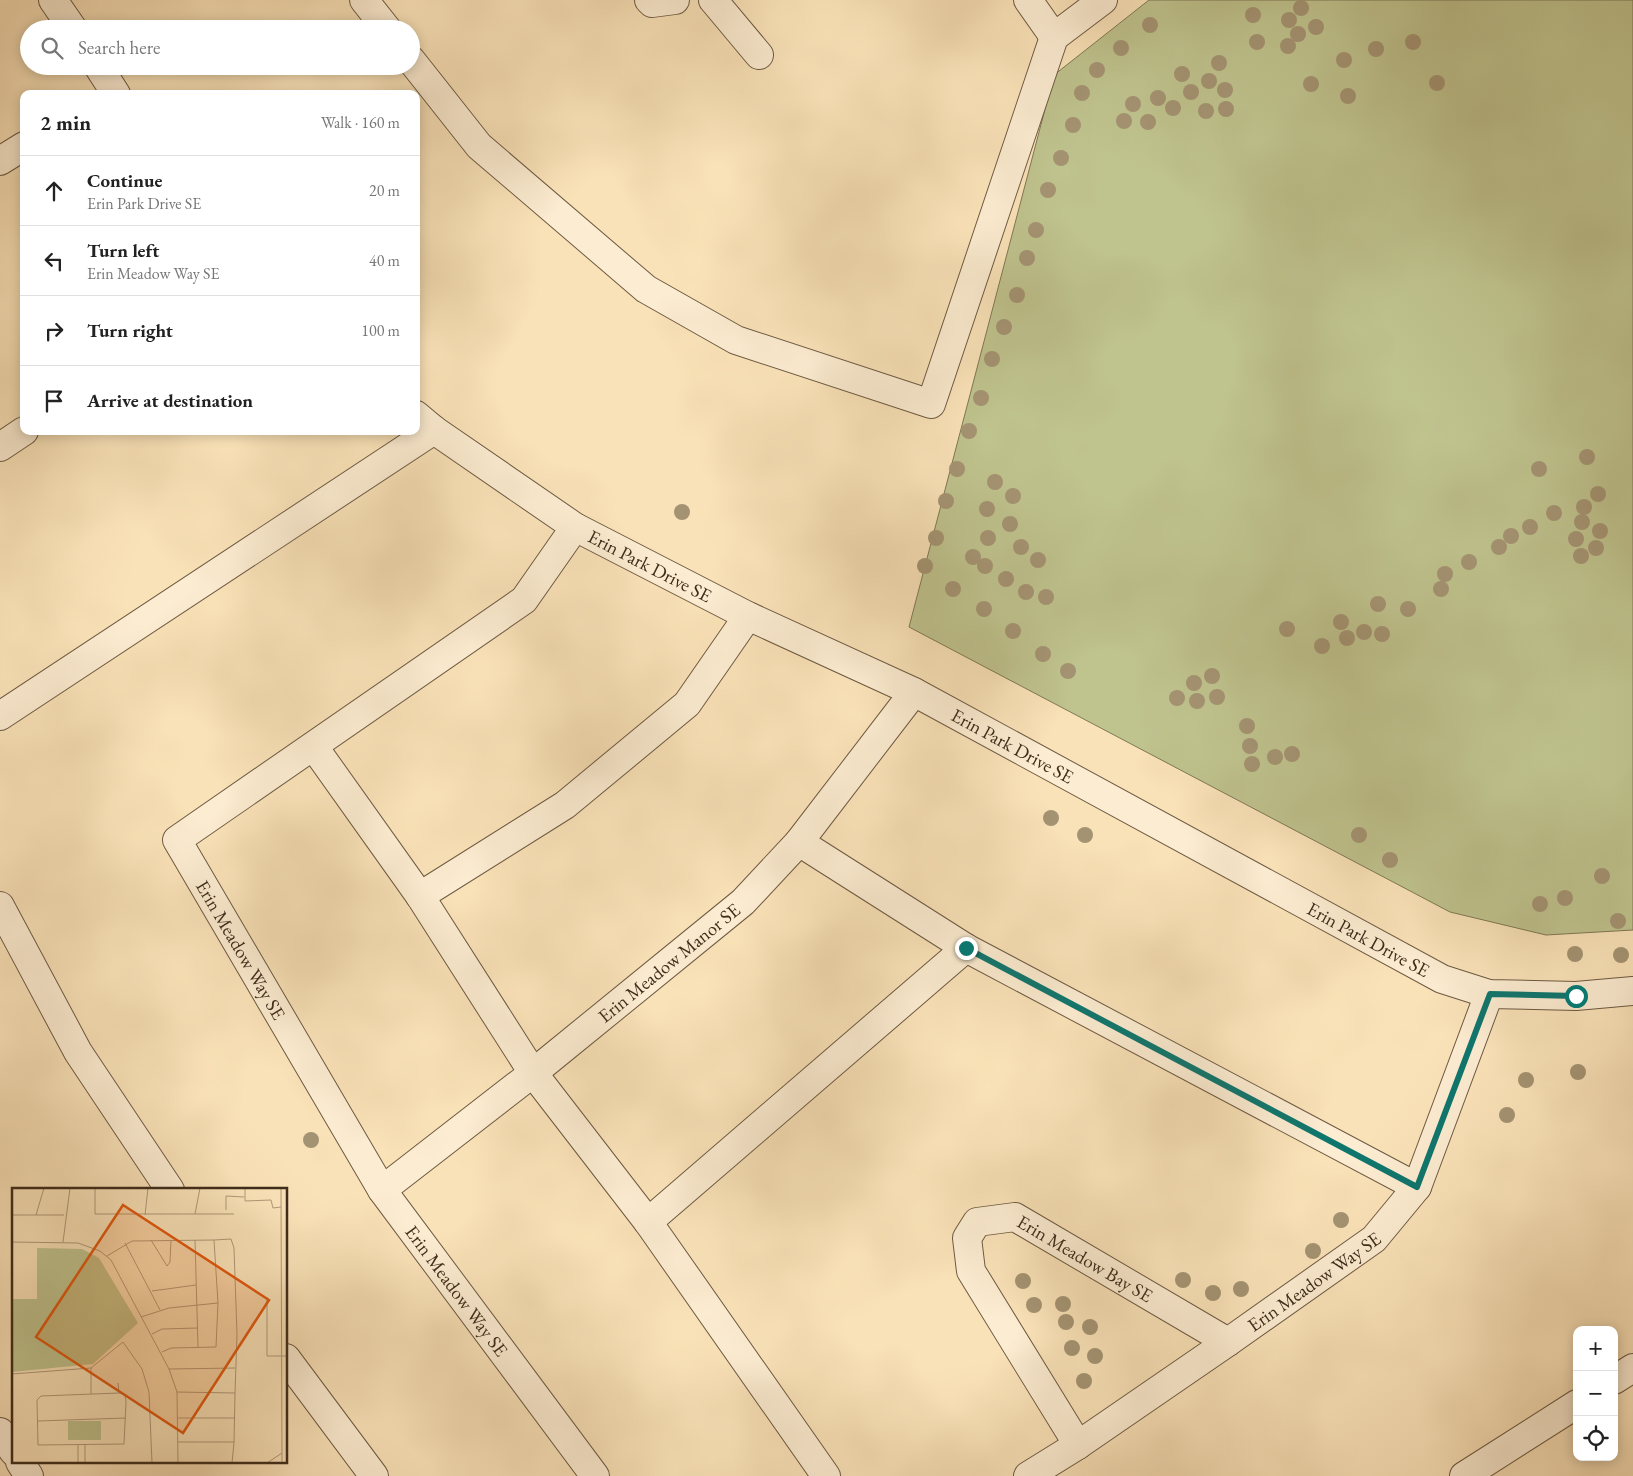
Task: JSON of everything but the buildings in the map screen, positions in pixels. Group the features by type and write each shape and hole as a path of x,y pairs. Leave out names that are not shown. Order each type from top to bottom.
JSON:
{"street":[{"path":"54,0 67,20"},
{"path":"364,0 380,20"},
{"path":"649,0 652,3 675,0"},
{"path":"713,0 759,55"},
{"path":"1028,0 1054,37"},
{"path":"420,71 479,146 646,290 736,340 931,404 1054,37 1103,0"},
{"path":"0,161 20,148"},
{"name":"Erin Park Drive SE","path":"425,423 575,527 748,616 914,692 1442,979 1490,994 1576,996 1633,991"},
{"path":"0,447 20,434"},
{"path":"0,716 408,435"},
{"name":"Erin Meadow Way SE","path":"575,527 524,600 178,840 382,1190 595,1476"},
{"path":"420,896 565,805 687,704 748,616"},
{"name":"Erin Meadow Manor SE","path":"382,1190 533,1073 743,902 799,842 914,692"},
{"path":"314,746 420,896 533,1073 648,1222 826,1476"},
{"path":"799,842 966,948 1417,1187"},
{"path":"0,906 78,1052 169,1188"},
{"path":"648,1222 966,948"},
{"name":"Erin Meadow Way SE","path":"1028,1476 1078,1445 1374,1239 1417,1187 1490,994"},
{"name":"Erin Meadow Bay SE","path":"1078,1445 971,1271 967,1238 978,1222 1015,1218 1228,1342"},
{"path":"288,1361 374,1476"},
{"path":"1618,1377 1633,1368"},
{"path":"1464,1476 1573,1407"},
{"path":"0,1432 12,1449"},
{"path":"21,1464 30,1476"}],"green space":[{"path":"1149,0 1633,0 1633,930 1546,935 1450,912 909,627 1054,75"}],"route":[{"path":"966,948 1417,1187 1490,994 1576,996"}]}
